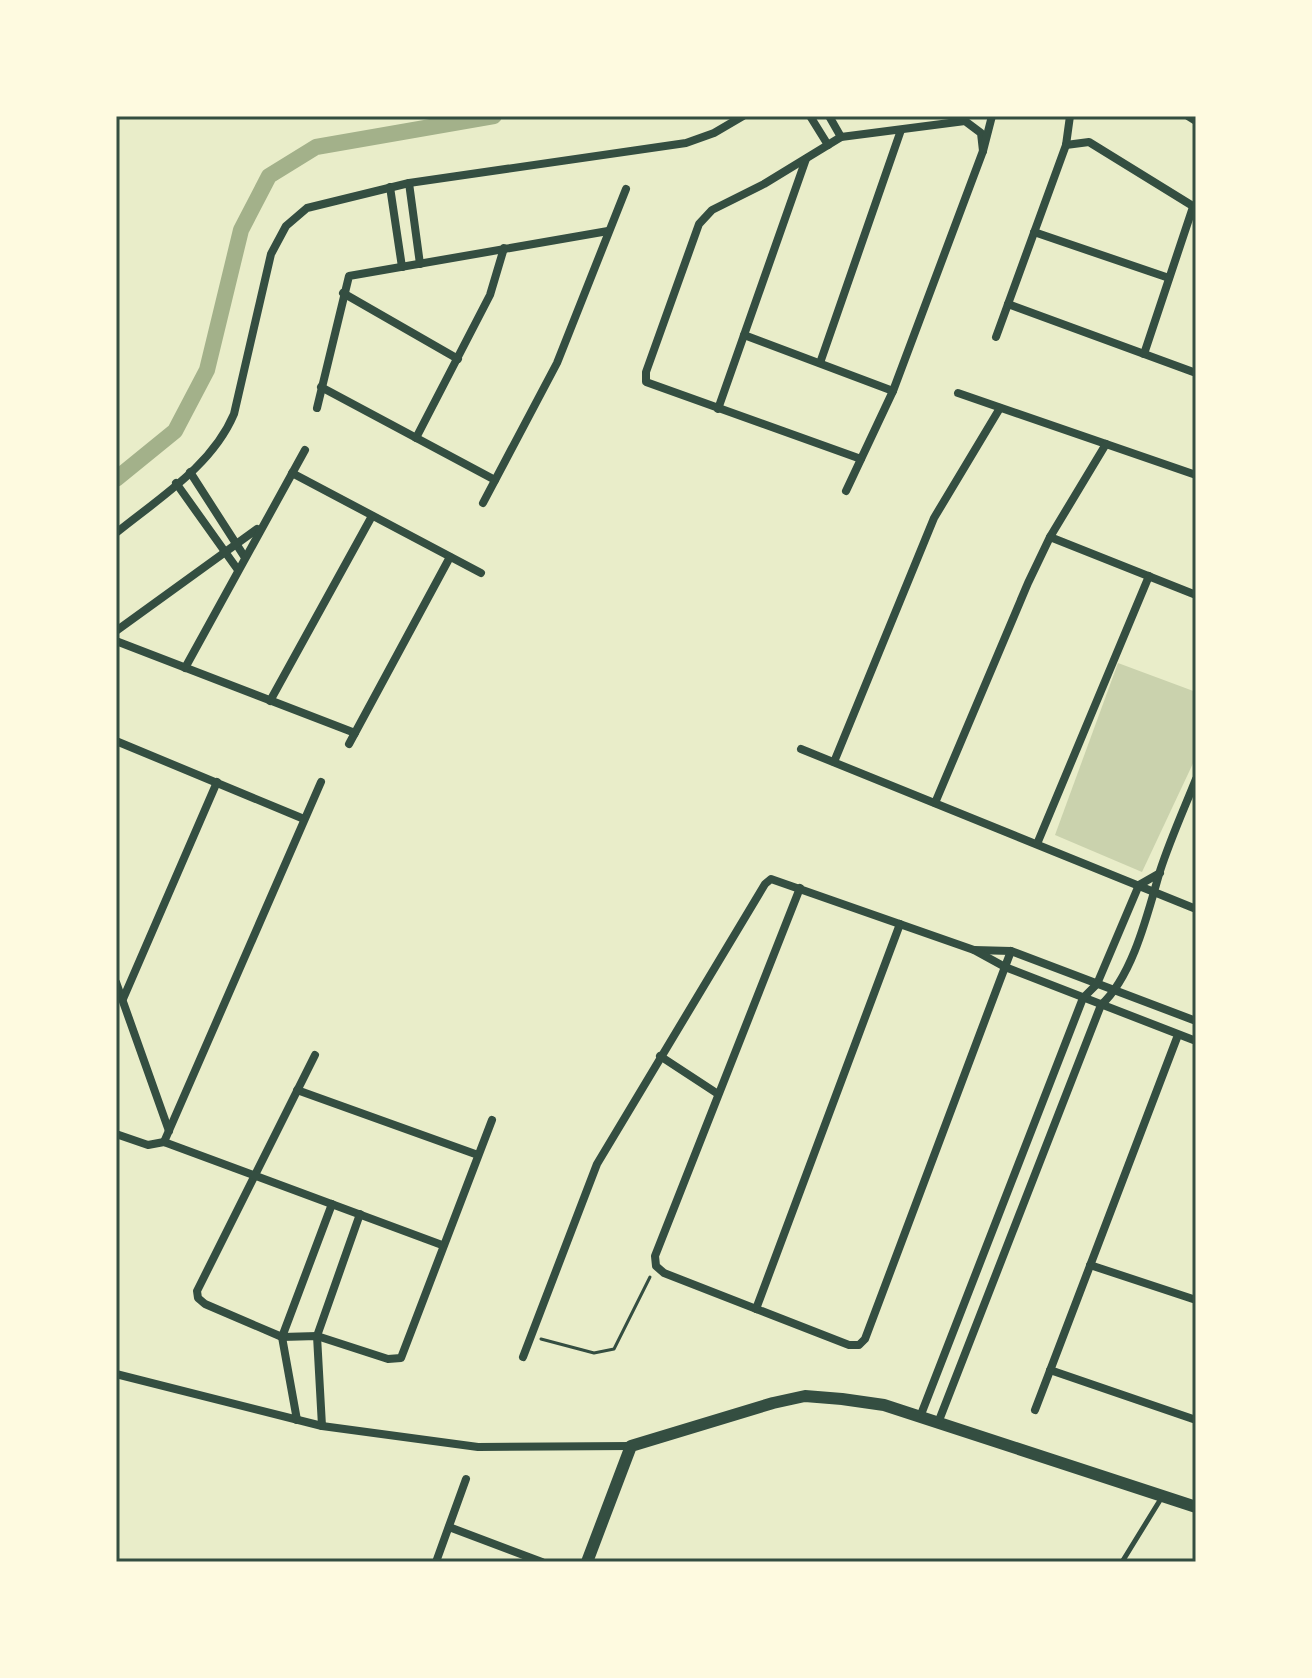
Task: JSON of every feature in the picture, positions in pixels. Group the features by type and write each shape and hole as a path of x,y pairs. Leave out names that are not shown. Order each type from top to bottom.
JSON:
{"street":[{"path":"116,533 214,451 234,414 271,254 286,226 307,208 409,183 686,143 714,133 743,116"},
{"path":"810,116 828,145"},
{"path":"829,116 841,137"},
{"path":"846,491 893,391 983,151 992,116"},
{"path":"996,337 1066,145 1070,116"},
{"path":"1188,116 1196,121"},
{"path":"861,459 646,382 646,372 704,216 841,137 965,121 981,133 983,151"},
{"path":"820,363 901,130"},
{"path":"1066,145 1089,142 1194,208 1144,354"},
{"path":"718,409 806,158"},
{"path":"409,183 420,264"},
{"path":"390,187 402,267"},
{"path":"483,503 557,363 626,189"},
{"path":"317,408 349,276 608,231"},
{"path":"1034,232 1169,278"},
{"path":"416,438 490,295 504,248"},
{"path":"343,293 458,359"},
{"path":"1008,304 1196,373"},
{"path":"744,335 893,391"},
{"path":"321,387 495,480"},
{"path":"958,393 1196,475"},
{"path":"834,762 934,518 1000,408"},
{"path":"935,803 1050,537 1106,444"},
{"path":"185,668 305,450"},
{"path":"190,472 244,556"},
{"path":"292,473 481,573"},
{"path":"176,483 238,570"},
{"path":"270,701 372,516"},
{"path":"116,631 261,526"},
{"path":"1050,537 1196,595"},
{"path":"349,744 450,557"},
{"path":"1037,844 1149,576"},
{"path":"116,641 355,733"},
{"path":"116,741 304,819"},
{"path":"801,749 1196,909"},
{"path":"938,1423 1101,1005 1116,992 1196,779"},
{"path":"123,999 217,782"},
{"path":"164,1142 321,782"},
{"path":"920,1417 1083,998 1097,984 1139,885 1160,873"},
{"path":"523,1357 597,1164 765,884 771,879 974,950 1005,967 1196,1041"},
{"path":"800,888 655,1256 656,1266 664,1273 849,1345 859,1345 865,1339 1011,951"},
{"path":"756,1309 900,924"},
{"path":"974,950 1011,951 1196,1021"},
{"path":"116,982 169,1131"},
{"path":"1035,1410 1178,1035"},
{"path":"315,1055 199,1284 198,1298 282,1337 317,1336 388,1359 401,1358 492,1120"},
{"path":"660,1056 718,1094"},
{"path":"297,1090 478,1155"},
{"path":"116,1134 148,1145 164,1142 442,1245"},
{"path":"297,1420 282,1337 332,1204"},
{"path":"322,1426 317,1336 360,1214"},
{"path":"1090,1265 1195,1298"},
{"path":"1050,1370 1196,1420"},
{"path":"116,1374 322,1426 478,1447 631,1446 805,1396 884,1405 1196,1507"},
{"path":"587,1562 631,1446"},
{"path":"436,1562 466,1479"},
{"path":"449,1527 539,1561"}],"lane":[{"path":"1122,1562 1162,1496"}],"path":[{"path":"531,1336 594,1353 614,1349 656,1266"}],"green space":[{"path":"1118,663 1196,692 1196,757 1142,872 1055,835"}],"waterway":[{"path":"116,479 175,431 207,370 241,230 269,176 316,147 494,116"}]}
